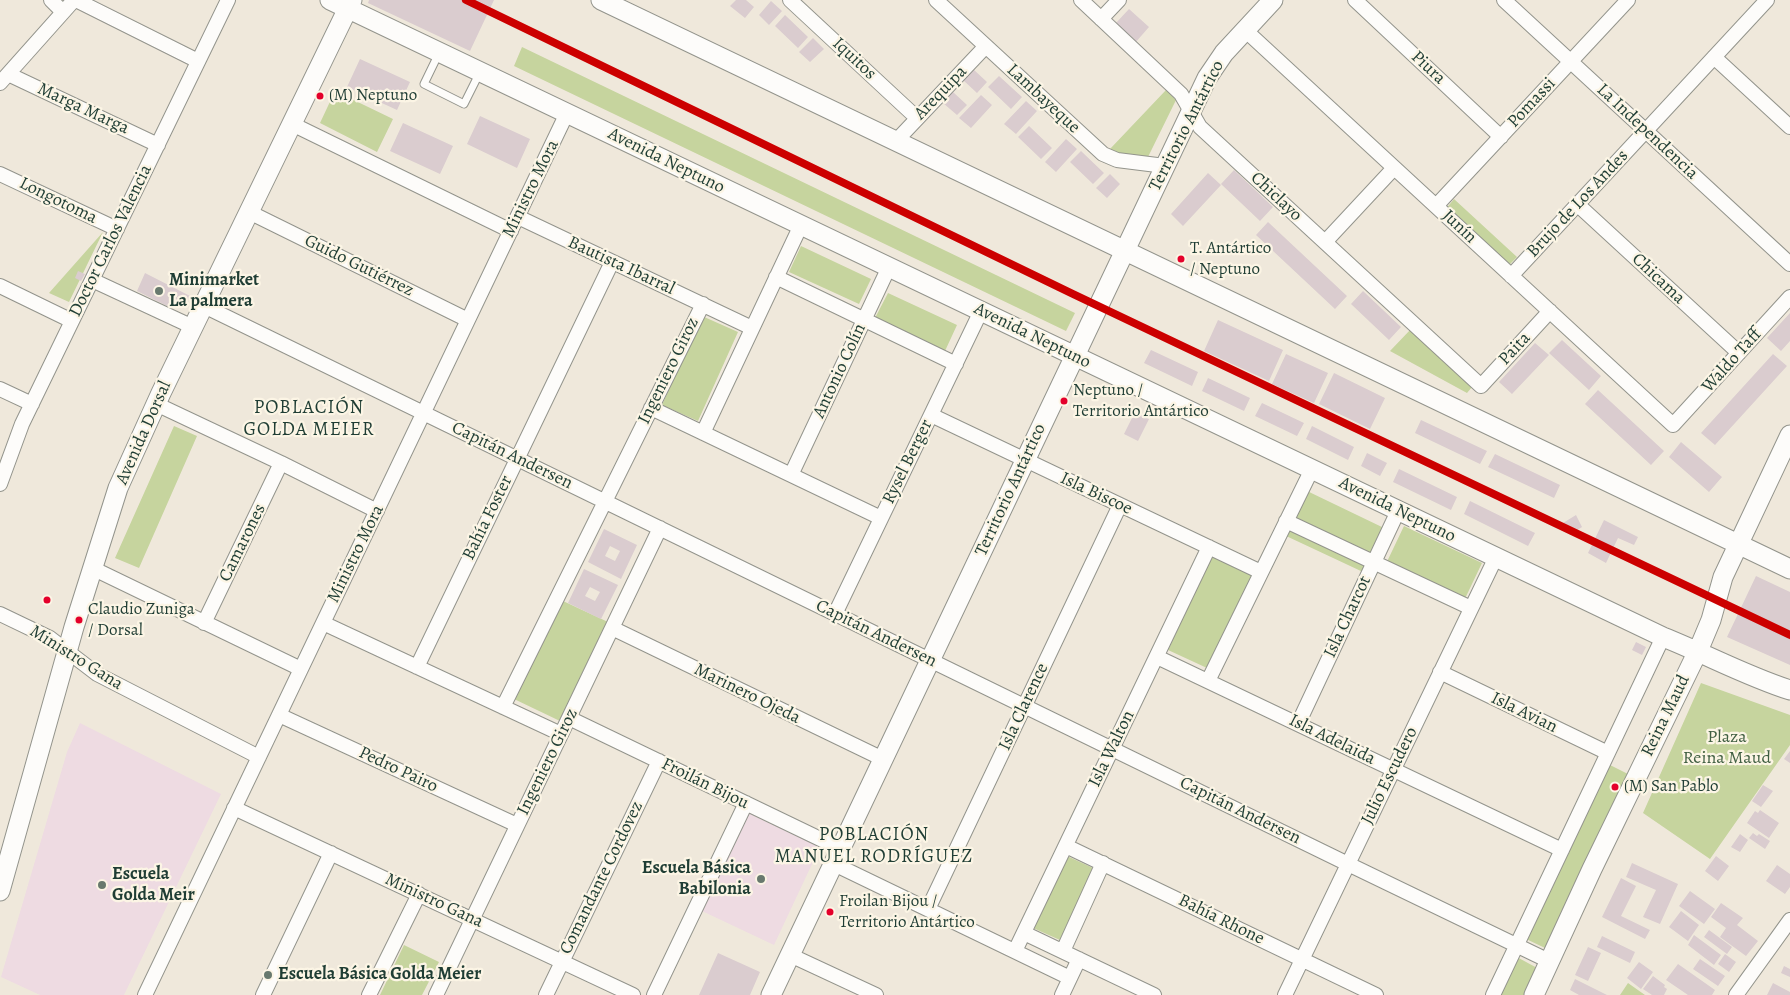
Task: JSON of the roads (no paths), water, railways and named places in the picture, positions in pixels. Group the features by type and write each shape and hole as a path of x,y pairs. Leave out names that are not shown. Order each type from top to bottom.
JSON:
{"main road":[{"name":"Avenida Neptuno","path":"330,0 350,4 440,52 1663,637 1790,690"},
{"name":"Territorio Antártico","path":"771,995 1212,67 1273,0"},
{"path":"609,2 1790,569"},
{"name":"Avenida Dorsal","path":"0,891 92,568 118,488 156,404 350,4"},
{"name":"Reina Maud","path":"1534,995 1698,651 1711,620 1723,578 1790,435"}],"street":[{"path":"51,0 63,12"},
{"path":"4,79 75,0 198,61"},
{"name":"Doctor Carlos Valencia","path":"0,484 17,436 32,404 228,0"},
{"name":"Iquitos","path":"790,0 917,118"},
{"name":"Lambayeque","path":"936,0 1102,154 1117,160 1165,166"},
{"name":"Chiclayo","path":"1080,0 1181,94 1200,127 1481,386"},
{"path":"1101,19 1119,0"},
{"name":"Piura","path":"1355,0 1501,137"},
{"name":"La Independencia","path":"1504,0 1790,264"},
{"name":"Pomassi","path":"1436,206 1628,0"},
{"name":"Brujo de Los Andes","path":"1511,276 1767,0"},
{"name":"Junín","path":"1245,30 1673,425"},
{"name":"Arequipa","path":"896,141 986,46"},
{"path":"1714,58 1790,127"},
{"name":"Marga Marga","path":"4,79 158,145"},
{"name":"Ministro Mora","path":"145,995 567,113"},
{"path":"292,124 511,231"},
{"path":"1325,242 1394,168"},
{"name":"Longotoma","path":"0,174 117,229"},
{"name":"Chicama","path":"1577,204 1739,353"},
{"name":"Guido Gutiérrez","path":"249,212 468,320"},
{"name":"Bautista Ibarral","path":"518,217 752,328"},
{"path":"703,433 801,225"},
{"name":"Bahía Foster","path":"417,667 612,262"},
{"name":"Antonio Colín","path":"791,475 889,267"},
{"path":"776,277 956,364"},
{"path":"92,280 193,327"},
{"path":"0,286 72,321"},
{"name":"Waldo Taff","path":"1673,425 1790,297"},
{"name":"Ingeniero Giroz","path":"504,707 703,304"},
{"name":"Capitán Andersen","path":"204,306 1549,961"},
{"name":"Rysel Berger","path":"835,614 981,311"},
{"name":"Paita","path":"1481,386 1550,311"},
{"path":"0,389 32,404"},
{"path":"156,404 377,510"},
{"path":"651,408 881,518"},
{"name":"Isla Biscoe","path":"931,415 1261,572"},
{"name":"Camarones","path":"204,623 281,463"},
{"path":"1208,681 1312,469"},
{"name":"Isla Clarence","path":"928,909 1120,505"},
{"name":"Isla Charcot","path":"1298,724 1398,511"},
{"path":"1286,521 1471,608"},
{"name":"Ingeniero Giroz","path":"436,995 660,528"},
{"name":"Isla Walton","path":"1015,952 1209,548"},
{"name":"Julio Escudero","path":"1286,995 1496,557"},
{"path":"92,568 301,669"},
{"name":"Ministro Gana","path":"0,614 50,638 97,674 259,756"},
{"path":"323,623 561,734"},
{"name":"Marinero Ojeda","path":"612,628 883,759"},
{"name":"Reina Maud","path":"1493,995 1663,637"},
{"name":"Isla Adelaida","path":"1157,656 1562,850"},
{"name":"Isla Avian","path":"1440,672 1608,753"},
{"name":"Pedro Pairo","path":"279,715 517,826"},
{"name":"Froilán Bijou","path":"569,718 746,803 928,909 1070,978"},
{"name":"Comandante Cordovez","path":"546,995 659,762"},
{"path":"654,995 746,803"},
{"name":"Ministro Gana","path":"234,808 633,995"},
{"name":"Bahía Rhone","path":"1066,846 1376,995"},
{"path":"263,995 331,853"},
{"path":"1062,951 1103,863"},
{"path":"369,995 419,894"},
{"path":"1736,995 1790,920"},
{"path":"1024,933 1154,995"},
{"path":"790,955 876,995"},
{"path":"1062,995 1079,959"}],"lane":[{"path":"440,52 424,84 464,104 480,71"}],"place":[{"name":"(M) Neptuno","path":"320,96"},
{"name":"T. Antártico / Neptuno","path":"1181,259"},
{"name":"Minimarket La palmera","path":"159,291"},
{"name":"Neptuno / Territorio Antártico","path":"1064,401"},
{"name":"Claudio Zuniga / Dorsal","path":"79,620"},
{"name":"(M) San Pablo","path":"1615,787"},
{"name":"Escuela Básica Babilonia","path":"761,879"},
{"name":"Escuela Golda Meir","path":"102,885"},
{"name":"Froilan Bijou / Territorio Antártico","path":"830,912"},
{"name":"Escuela Básica Golda Meier","path":"268,975"}],"district":[{"name":"POBLACIÓN GOLDA MEIER","path":"309,419"},
{"name":"POBLACIÓN MANUEL RODRÍGUEZ","path":"874,846"}],"park label":[{"name":"Plaza Reina Maud","path":"1727,748"}]}
